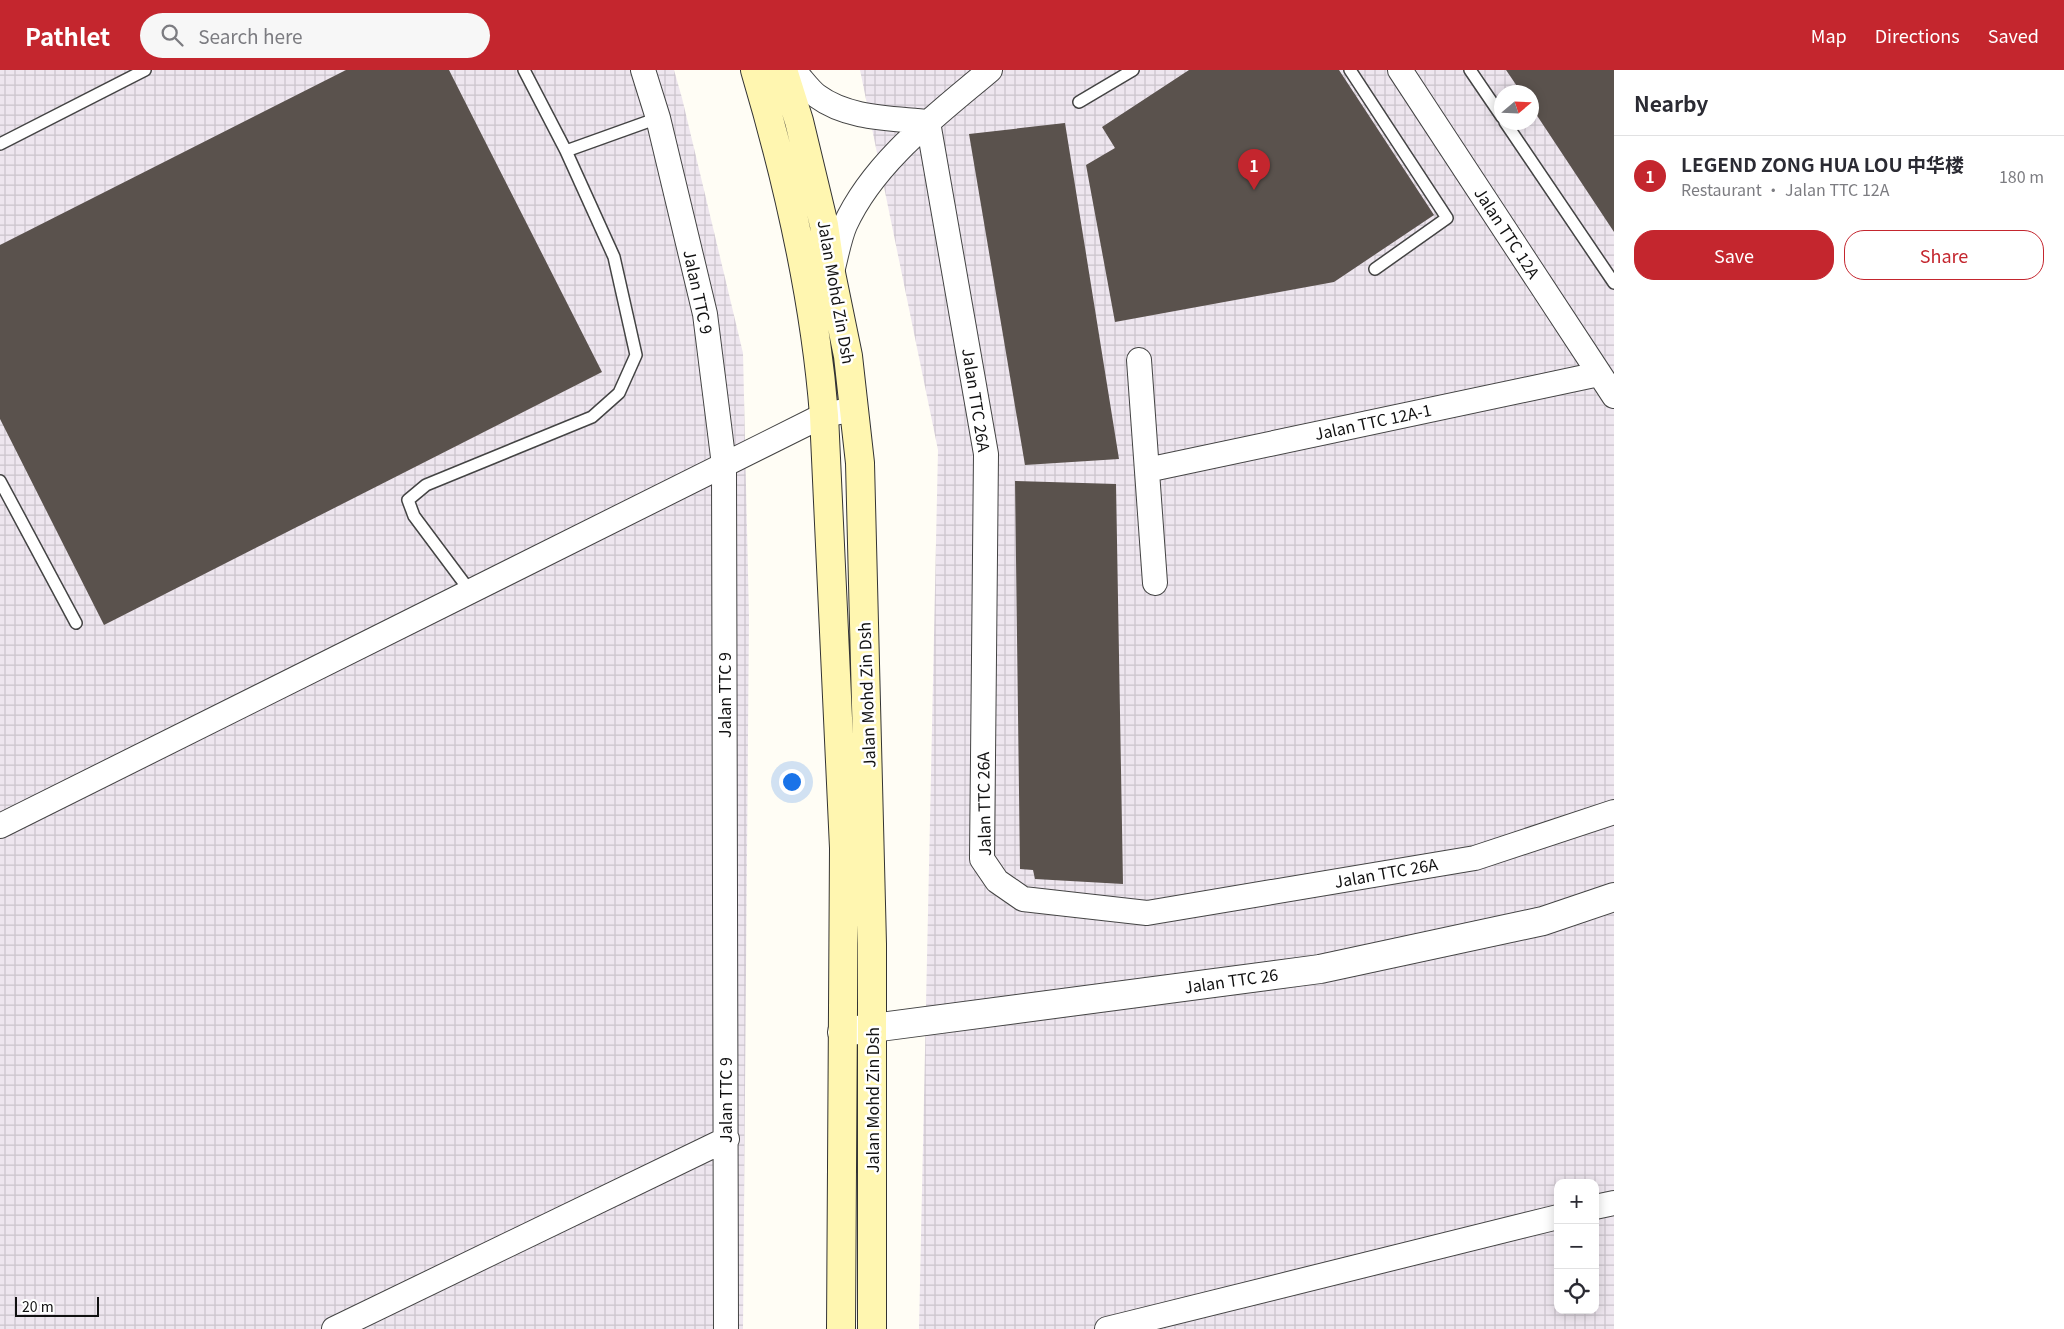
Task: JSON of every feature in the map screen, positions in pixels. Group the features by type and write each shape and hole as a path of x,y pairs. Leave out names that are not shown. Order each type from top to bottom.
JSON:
{"main road":[{"name":"Jalan Mohd Zin Dsh","path":"754,70 766,107 796,233 820,358 824,415 844,848 841,1329"},
{"name":"Jalan Mohd Zin Dsh","path":"783,70 799,121 824,225 831,273 848,356 860,462 868,728 873,1029 872,1329"}],"street":[{"name":"Jalan TTC 9","path":"644,70 658,118 705,314 724,465 726,1329"},
{"path":"793,70 816,95 840,110 863,115 928,122"},
{"path":"831,273 845,226 860,197 878,172 928,122 990,70"},
{"name":"Jalan TTC 12A","path":"1400,70 1614,396"},
{"name":"Jalan TTC 26A","path":"928,122 986,454 982,859 997,881 1023,899 1147,913 1475,858 1614,812"},
{"path":"1139,360 1156,583"},
{"name":"Jalan TTC 12A-1","path":"1147,470 1599,374"},
{"path":"0,826 824,415 855,409"},
{"name":"Jalan TTC 26","path":"842,1032 1320,969 1543,921 1614,897"},
{"path":"334,1329 726,1140"},
{"path":"1599,1206 1614,1203"},
{"path":"1107,1329 1554,1218"}],"lane":[{"path":"0,144 145,70"},
{"path":"470,591 414,516 408,500 426,485 592,417 619,392 636,354 614,257 566,151 524,70"},
{"path":"1079,102 1133,70"},
{"path":"1350,70 1446,218 1375,269"},
{"path":"1470,70 1494,105"},
{"path":"566,151 658,118"},
{"path":"1510,130 1614,283"},
{"path":"0,481 76,623"}],"shaded area":[{"path":"0,70 674,70 743,353 749,617 743,1329 0,1329"},
{"path":"860,70 1614,70 1614,1329 919,1329 938,450"}],"building":[{"path":"346,70 449,70 602,372 104,625 0,419 0,245"},
{"path":"1189,70 1339,70 1434,215 1334,282 1115,322 1086,165 1115,148 1102,127"},
{"path":"1506,70 1614,70 1614,232 1539,119 1539,85 1516,85"},
{"path":"1065,123 1119,459 1025,465 969,134"},
{"path":"1015,481 1116,484 1123,884 1035,879 1033,870 1020,869"}],"place":[{"name":"LEGEND ZONG HUA LOU 中华楼","path":"1254,190"}]}
